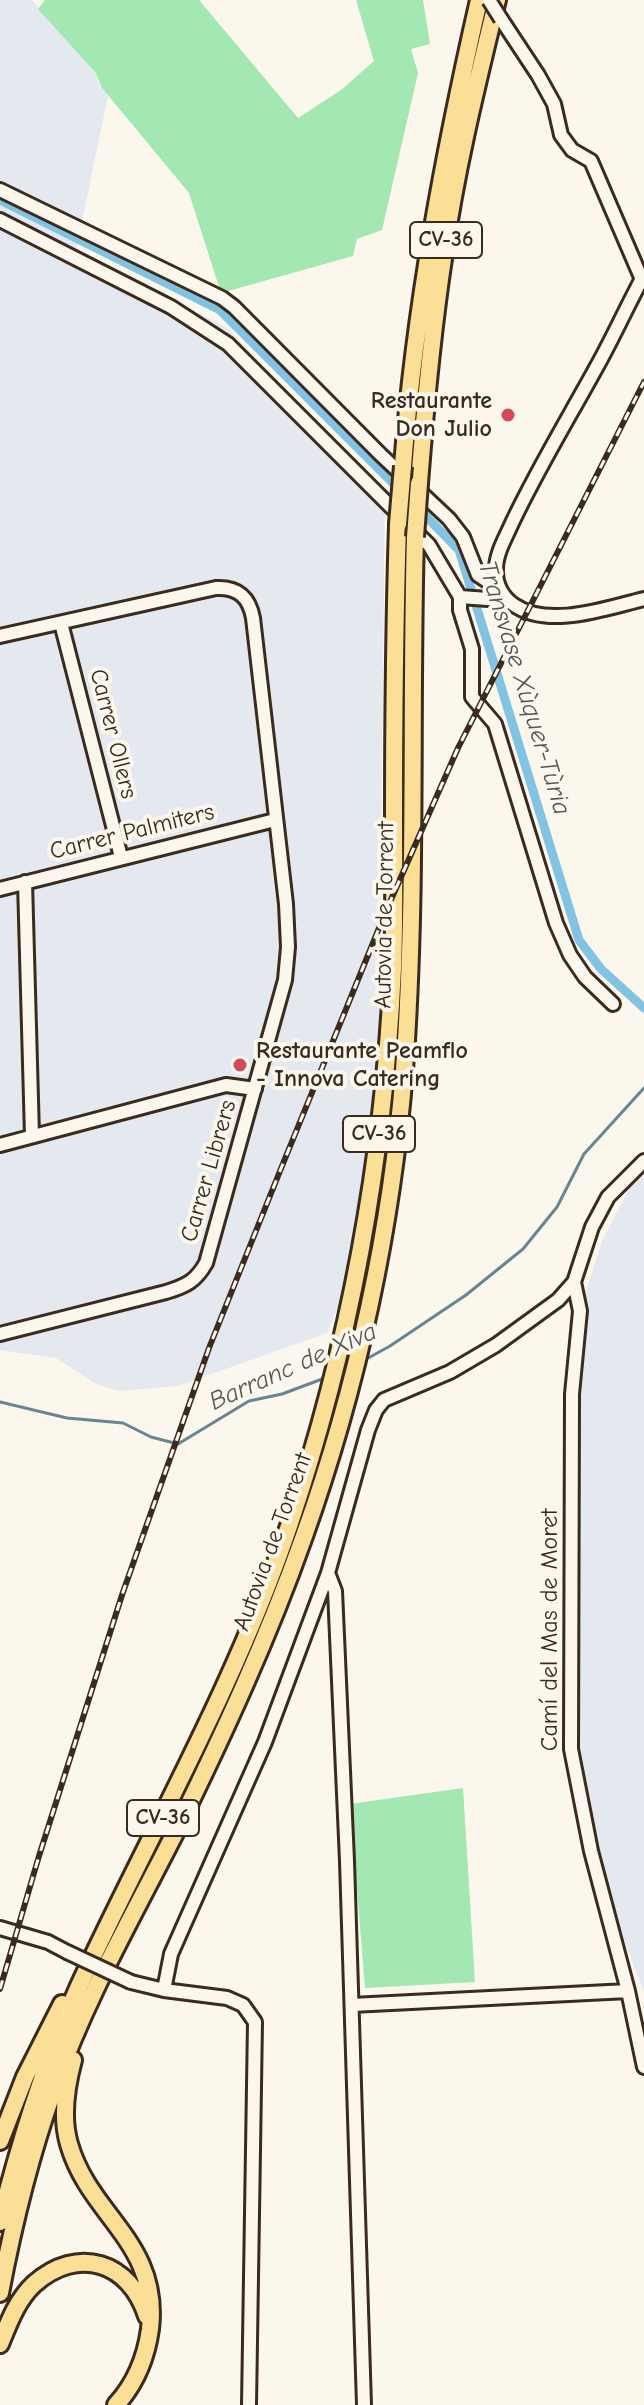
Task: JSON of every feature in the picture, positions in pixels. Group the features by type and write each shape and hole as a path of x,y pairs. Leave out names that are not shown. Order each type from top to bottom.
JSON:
{"highway":[{"name":"Autovia de Torrent","path":"0,2222 41,2081 79,1988 219,1700 256,1616 285,1539 324,1414 348,1320 376,1162 393,966 394,650 398,524 410,375 428,245 454,108 479,0"},
{"name":"Autovia de Torrent","path":"0,2293 28,2167 54,2086 92,1994 215,1749 273,1620 305,1533 343,1411 366,1317 384,1222 403,1074 411,932 415,537 427,378 444,249 470,112 497,0"},
{"path":"116,2405 143,2361 150,2325 151,2297 143,2266 127,2238 82,2177 68,2142 65,2101 72,2061 240,1713 273,1620"},
{"path":"0,2141 25,2077 185,1759 219,1700"},
{"path":"0,2344 13,2311 34,2284 57,2269 83,2262 109,2267 128,2279 142,2299 150,2325"}],"street":[{"path":"489,0 554,104 561,135 572,150 591,161 643,280 525,496 495,566 497,582 503,595 514,605 534,615 551,618 644,599"},
{"path":"0,190 222,298 234,307 449,519 463,537 478,575 487,581 497,582"},
{"path":"0,220 171,307 228,344 429,545 460,597 460,610 472,649 472,697 495,724 556,923 570,955 585,977 613,1004"},
{"name":"Carrer Librers","path":"0,1334 191,1283 206,1263 288,966 286,904 250,603 239,592 227,587 216,588 61,623"},
{"path":"460,597 488,599 503,595"},
{"path":"0,636 61,623"},
{"name":"Carrer Ollers","path":"61,623 121,857"},
{"name":"Carrer Palmiters","path":"0,889 275,820"},
{"path":"25,882 32,1136"},
{"path":"0,1145 226,1085 255,1089"},
{"path":"164,1990 179,1931 265,1742 328,1573 376,1410 384,1400 450,1372 496,1345 558,1300 574,1282 592,1227 608,1197 644,1161"},
{"name":"Camí del Mas de Moret","path":"574,1282 580,1311 572,1394 571,1749 591,1851 628,1991 644,2067"},
{"path":"328,1573 335,1591 364,2405"},
{"path":"0,1928 38,1939 148,1988 227,1998 243,2005 255,2022 249,2405"},
{"path":"352,2005 628,1991"}],"shaded area":[{"path":"0,0 32,0 95,72 108,96 76,250 227,328 385,491 379,1032 360,1210 342,1298 327,1333 178,1386 119,1391 96,1384 56,1358 0,1350"},
{"path":"644,1176 644,1991 611,1908 576,1746 574,1500 583,1300 602,1241 631,1185"}],"green space":[{"path":"45,0 199,0 298,118 341,90 374,61 356,0 423,0 430,44 411,49 418,73 382,230 357,239 353,256 221,293 189,193 102,88 95,72 38,9"},
{"path":"463,1788 475,1982 365,1988 350,1804"}],"waterway":[{"name":"Transvase Xùquer-Tùria","path":"0,200 220,310 400,490"},
{"name":"Transvase Xùquer-Tùria","path":"416,506 459,550 579,940 601,969 644,1008"},
{"name":"Barranc de Xiva","path":"361,1362 466,1295 523,1249 557,1207 584,1154 644,1088"},
{"name":"Barranc de Xiva","path":"0,1402 67,1418 123,1423 151,1437 178,1444 249,1401 282,1394 325,1378"}],"railway":[{"path":"0,1989 122,1595 209,1348 386,911 458,748 644,382"}],"place":[{"name":"Restaurante Don Julio","path":"508,415"},
{"name":"Restaurante Peamflo - Innova Catering","path":"240,1065"}]}
